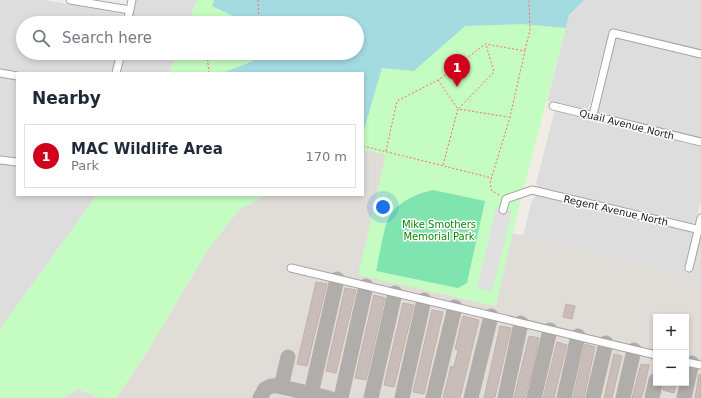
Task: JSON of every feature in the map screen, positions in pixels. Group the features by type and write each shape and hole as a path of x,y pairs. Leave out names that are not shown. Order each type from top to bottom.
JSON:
{"street":[{"path":"70,0 130,10"},
{"path":"129,16 132,0"},
{"path":"593,116 613,33 701,54"},
{"path":"116,72 119,60"},
{"path":"0,73 16,76"},
{"name":"Quail Avenue North","path":"553,106 701,142"},
{"path":"0,160 16,162"},
{"name":"Regent Avenue North","path":"506,199 532,190 700,230"},
{"path":"503,210 506,199"},
{"path":"689,268 700,230 701,218"},
{"path":"291,268 653,354"},
{"path":"689,363 701,365"}],"path":[{"path":"258,0 259,16"},
{"path":"506,199 492,191 490,183 510,117 530,30 529,0"},
{"path":"386,152 397,101 438,80 486,44 525,51"},
{"path":"442,165 458,109 494,72 486,44"},
{"path":"207,60 209,72"},
{"path":"438,80 458,109 510,117"},
{"path":"364,146 492,178"}],"shaded area":[{"path":"0,0 45,0 123,14 123,16 16,16 16,60 115,60 112,72 16,72 0,70"},
{"path":"135,0 197,0 191,16 132,16"},
{"path":"584,0 701,0 701,51 610,29 588,110 585,111 547,101 569,15"},
{"path":"614,38 701,58 701,138 597,112"},
{"path":"122,60 174,60 169,72 119,72"},
{"path":"0,77 16,79 16,159 0,156"},
{"path":"555,110 701,146 701,200 696,222 693,225 538,187 536,183"},
{"path":"364,149 386,154 359,275 496,306 512,233 701,280 701,398 116,398 149,349 207,251 239,210 263,196 364,196"},
{"path":"0,164 16,165 16,196 96,196 0,329"},
{"path":"536,195 690,232 699,238 701,236 701,280 523,236 531,203"},
{"path":"496,208 512,211 492,292 477,288"},
{"path":"78,389 100,398 63,398"}],"green space":[{"name":"Mike Smothers Memorial Park","path":"197,0 584,0 569,16 522,197 496,306 358,275 386,155 364,149 364,72 169,72 174,60 364,60 364,16 191,16"},
{"name":"Mike Smothers Memorial Park","path":"433,190 485,201 467,283 458,288 376,271 385,228 389,217 397,207 408,199 421,193"},
{"path":"96,196 263,196 239,210 207,251 149,349 116,398 100,398 78,389 63,398 0,398 0,329"}],"water":[{"path":"214,0 584,0 569,15 566,28 522,24 465,26 414,71 382,68 364,130 364,72 225,72 253,60 364,60 364,16 233,16 212,6"}],"building":[{"path":"316,282 327,284 307,366 297,364"},
{"path":"345,288 356,290 336,373 326,371"},
{"path":"374,295 385,298 366,380 355,378"},
{"path":"403,303 414,305 394,387 384,385"},
{"path":"566,304 575,306 572,319 563,317"},
{"path":"432,310 443,312 424,394 413,392"},
{"path":"463,316 479,320 471,353 460,398 443,398 451,366 454,367 458,350 455,349"},
{"path":"500,326 511,328 495,397 484,398"},
{"path":"529,336 539,338 534,364 525,398 514,398"},
{"path":"557,342 567,345 554,398 543,398"},
{"path":"585,344 595,347 584,398 573,398"},
{"path":"614,354 622,356 612,398 604,398"},
{"path":"641,364 649,365 644,389 641,398 632,398"},
{"path":"699,374 701,375 701,398 695,398"},
{"path":"664,386 675,386 674,393 663,390"}],"taxiway":[{"path":"311,394 337,279"},
{"path":"341,398 366,286"},
{"path":"371,398 395,293"},
{"path":"402,398 424,300"},
{"path":"433,398 455,307"},
{"path":"471,398 491,316"},
{"path":"505,398 521,323"},
{"path":"534,398 550,330"},
{"path":"564,398 578,336"},
{"path":"593,398 606,343"},
{"path":"623,398 634,350"},
{"path":"281,387 288,357"},
{"path":"684,398 692,363"},
{"path":"260,398 265,389 271,386 278,386 329,398"},
{"path":"652,398 655,386"}],"place":[{"name":"MAC Wildlife Area","path":"457,87"}]}
